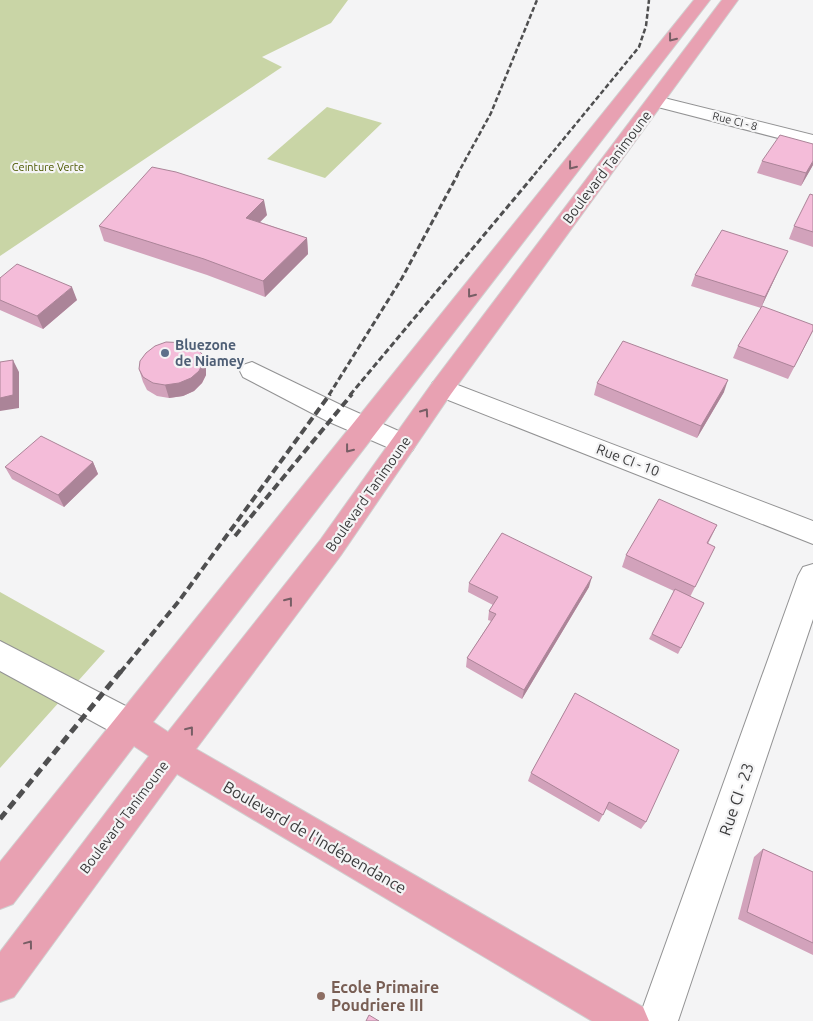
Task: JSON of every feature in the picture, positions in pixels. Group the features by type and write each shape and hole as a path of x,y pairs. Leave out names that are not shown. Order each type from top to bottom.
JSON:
{"main road":[{"name":"Boulevard Tanimoune","path":"0,891 132,726 702,0"},
{"name":"Boulevard Tanimoune","path":"0,983 172,753 331,547 442,388 730,0"},
{"name":"Boulevard de l'Indépendance","path":"132,726 172,753 629,1021"}],"street":[{"name":"Rue CI - 8","path":"656,101 813,141"},
{"path":"252,371 366,428 403,444"},
{"name":"Rue CI - 10","path":"442,388 813,533"},
{"name":"Rue CI - 23","path":"658,1021 813,576"},
{"name":"Boulevard de l'Indépendance","path":"0,655 132,726"}],"green space":[{"name":"Ceinture Verte","path":"0,0 348,0 331,23 262,57 282,67 0,256"},
{"path":"327,107 382,123 325,178 267,159"},
{"path":"0,592 105,651 0,768"}],"building":[{"path":"780,135 813,144 813,161 806,173 762,161"},
{"path":"152,167 176,172 264,200 246,218 307,238 263,281 204,259 99,226"},
{"path":"810,194 813,195 813,232 794,226"},
{"path":"722,230 788,251 765,297 695,275"},
{"path":"17,264 72,287 37,316 0,300 0,278"},
{"path":"762,306 813,325 813,330 794,367 738,346"},
{"path":"623,341 728,380 701,426 597,383"},
{"path":"166,342 189,343 197,348 202,354 203,363 199,371 191,378 179,383 165,385 153,383 143,377 139,369 140,361 155,346"},
{"path":"13,360 13,395 0,398 0,362"},
{"path":"41,436 93,462 58,495 5,467"},
{"path":"659,499 717,525 707,543 715,547 695,587 626,555"},
{"path":"502,533 592,577 524,690 467,658 496,614 489,611 498,597 469,583"},
{"path":"675,589 704,603 681,648 652,634"},
{"path":"575,693 679,750 646,822 609,802 603,815 531,773"},
{"path":"763,849 813,872 813,943 747,912"},
{"path":"369,1015 379,1021 366,1021"}],"railway":[{"path":"457,175 491,113 537,0"},
{"path":"534,175 639,47 646,26 649,0"},
{"path":"329,395 402,278 458,174"},
{"path":"350,395 535,174"},
{"path":"120,673 179,601 330,394"},
{"path":"235,536 352,394"},
{"path":"0,819 121,671"}],"place":[{"name":"Bluezone de Niamey","path":"165,353"},
{"name":"Ecole Primaire Poudriere III","path":"321,996"}]}
